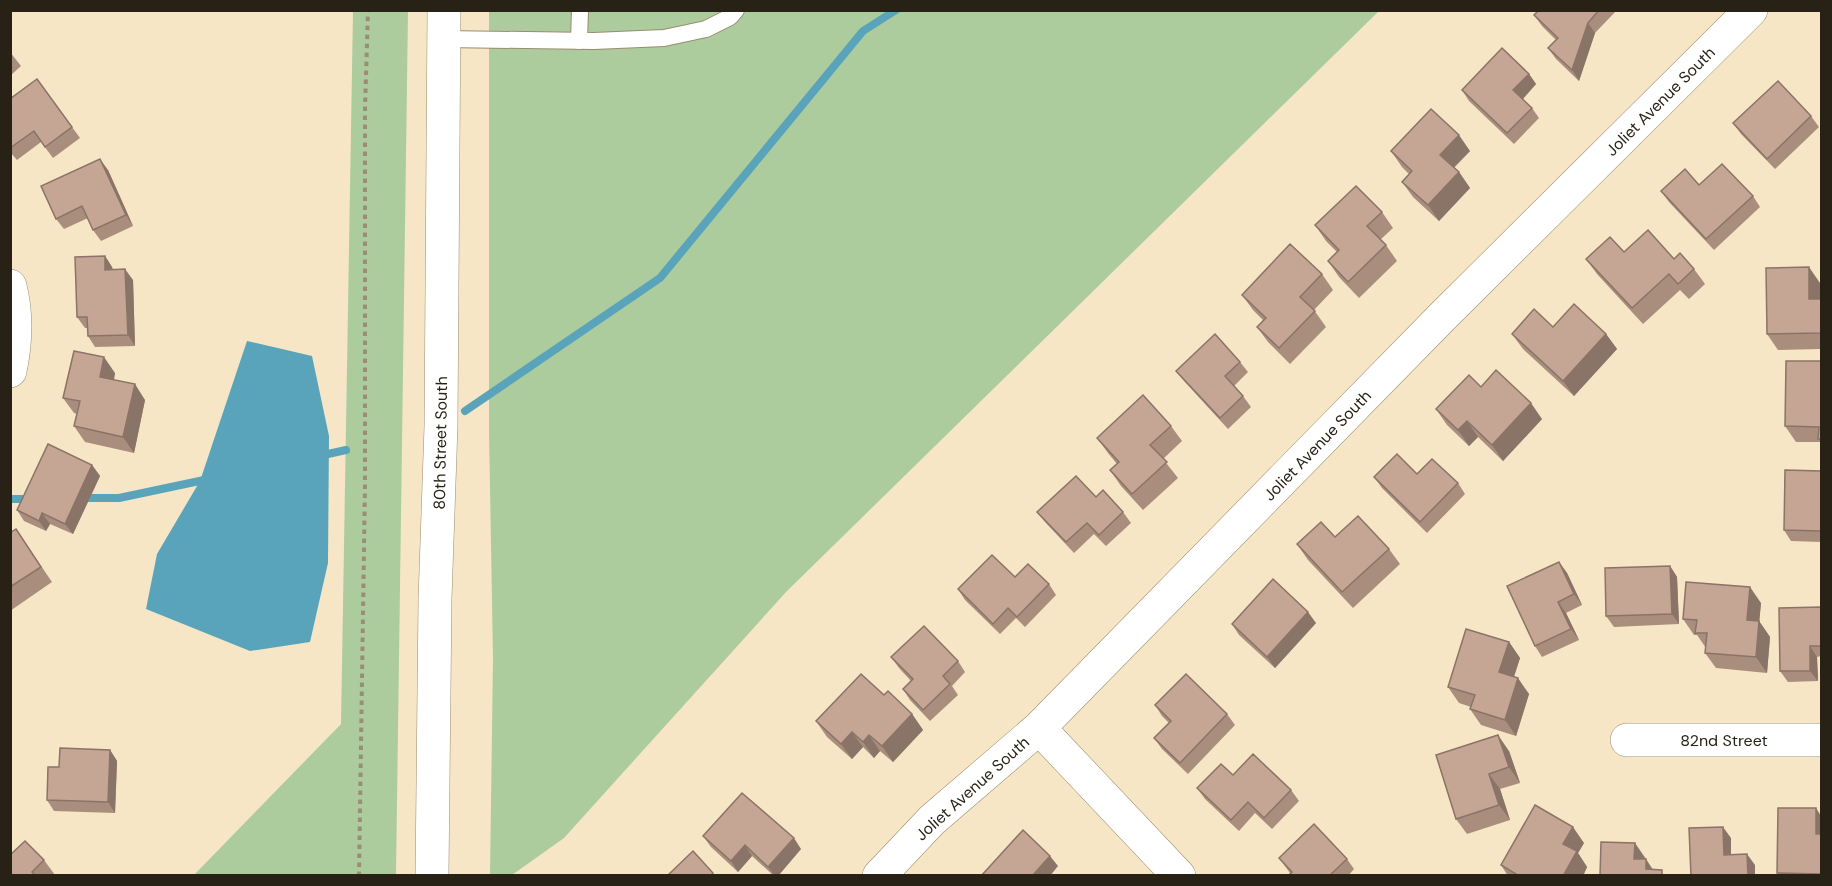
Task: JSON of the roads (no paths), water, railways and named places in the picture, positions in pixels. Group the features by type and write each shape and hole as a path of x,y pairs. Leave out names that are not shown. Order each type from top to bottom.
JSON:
{"street":[{"name":"Joliet Avenue South","path":"879,876 932,820 1039,728 1442,318 1751,10"},
{"name":"80th Street South","path":"432,876 435,599 441,426 444,25"},
{"path":"10,286 15,304 15,348 10,371"},
{"path":"1039,728 1179,876"},
{"name":"82nd Street","path":"1627,740 1821,740"}],"lane":[{"path":"579,41 580,10"},
{"path":"444,25 579,41 664,38 706,29 730,17 736,10"}],"water":[{"path":"247,341 312,356 329,436 328,563 310,642 250,651 146,609 157,554 200,481"}],"waterway":[{"path":"465,411 660,278 863,31 896,10"},
{"path":"319,456 346,450"},
{"path":"80,498 119,498 209,479"},
{"path":"10,499 31,499"}]}
